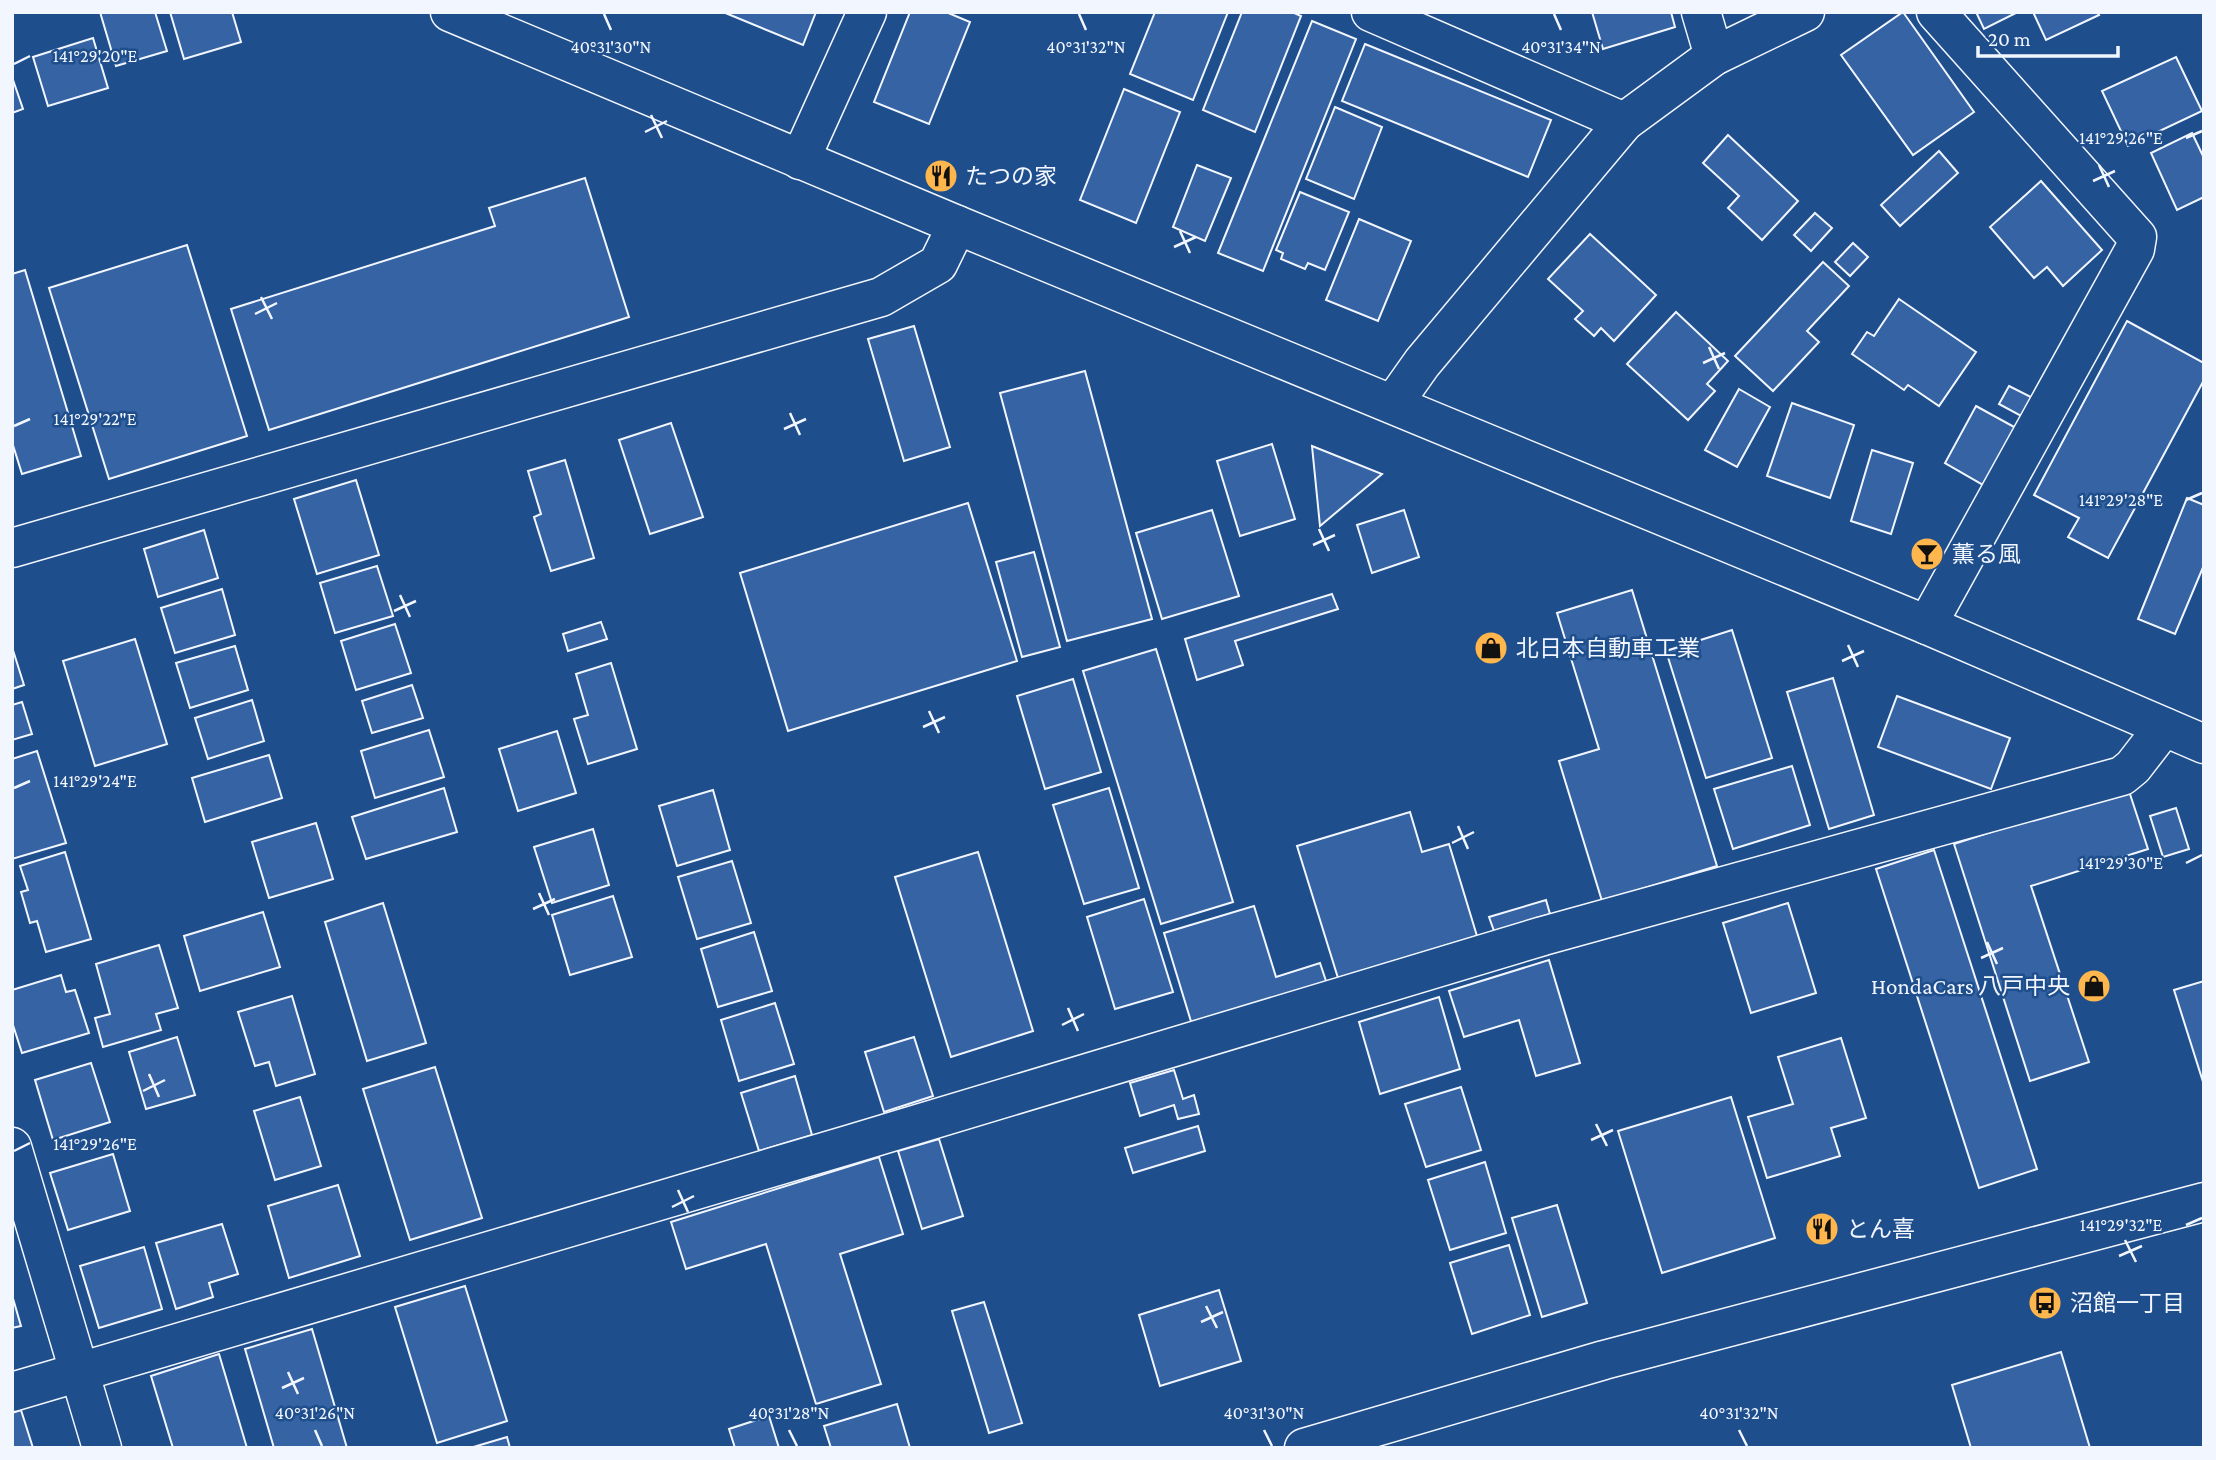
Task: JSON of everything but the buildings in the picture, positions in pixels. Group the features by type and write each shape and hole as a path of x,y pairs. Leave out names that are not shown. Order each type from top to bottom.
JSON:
{"street":[{"path":"450,12 800,160 1927,625 2204,744"},
{"path":"800,160 867,12"},
{"path":"1371,12 1624,122"},
{"path":"1701,12 1714,56"},
{"path":"1393,404 1422,363 1624,122 1714,56 1805,12"},
{"path":"1927,625 2135,249 2137,237 1936,12"},
{"path":"12,548 881,297 938,264 957,225"},
{"path":"12,1392 1543,936 2122,776 2133,767 2164,727"},
{"path":"12,1147 102,1448"},
{"path":"1304,1448 1604,1360 2204,1202"}],"place":[{"name":"たつの家","path":"941,176"},
{"name":"薫る風","path":"1927,554"},
{"name":"北日本自動車工業","path":"1491,648"},
{"name":"HondaCars 八戸中央","path":"2094,986"},
{"name":"とん喜","path":"1822,1229"},
{"name":"沼館一丁目","path":"2045,1303"}]}
